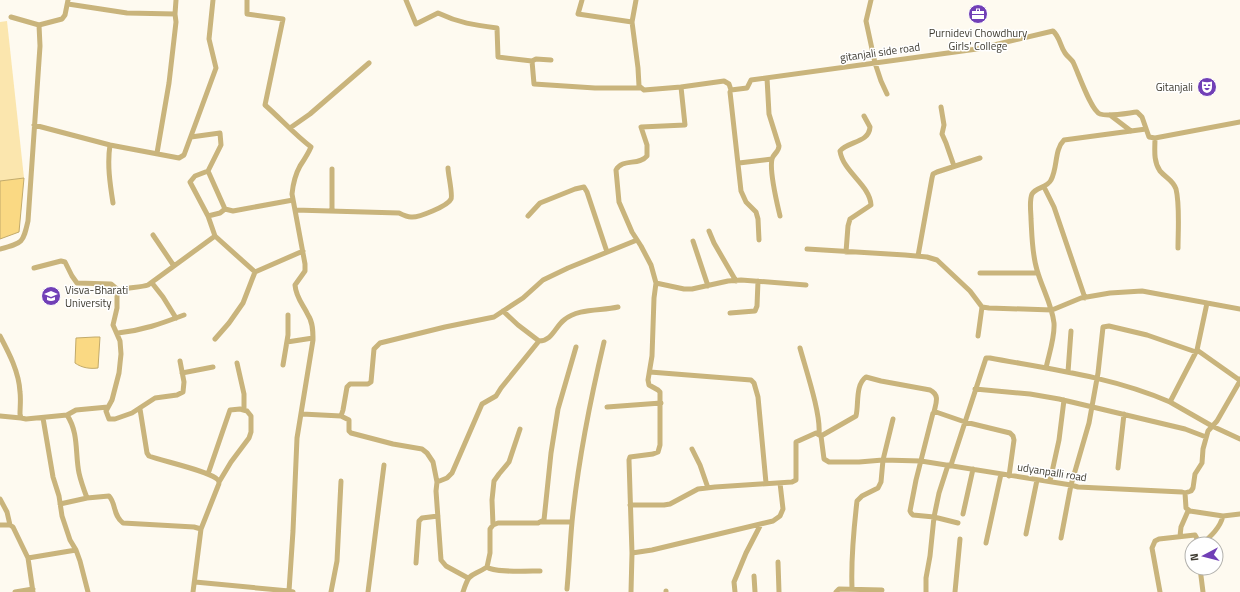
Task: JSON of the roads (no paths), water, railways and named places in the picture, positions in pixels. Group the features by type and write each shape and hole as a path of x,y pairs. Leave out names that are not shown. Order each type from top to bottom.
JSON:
{"street":[{"path":"157,153 176,22 176,0"},
{"path":"34,125 110,145 179,158 184,155 216,68 209,39 213,0"},
{"path":"194,582 291,592 297,438 313,338 309,316 296,294 296,282 305,270 304,251 293,200 293,182 311,147 265,106 283,19 247,14 247,0"},
{"path":"406,0 416,24 438,13 454,21 497,28 498,57 532,61 536,59 551,60"},
{"path":"582,0 578,14 632,22"},
{"path":"636,0 632,22 639,86 641,88"},
{"path":"871,0 866,21 875,63 887,94"},
{"path":"11,17 39,25 62,19 65,15 68,2 127,13 175,14"},
{"path":"0,249 17,245 24,238 28,220 40,46 39,25"},
{"name":"gitanjali side road","path":"731,90 747,88 751,80 977,48 1053,32 1057,34 1064,52 1072,62 1096,111 1100,114 1110,115"},
{"path":"532,61 534,84 595,88 641,88 644,90 682,87 724,81 729,84 731,90 730,92 743,196 746,202 756,212 758,219 759,240"},
{"path":"290,128 310,114 369,63"},
{"path":"767,78 770,114 779,146 778,151 772,159 772,172 780,216"},
{"path":"631,592 632,552 629,460 630,457 658,452 660,445 661,404 660,392 649,385 648,380 652,356 656,283 651,265 632,232 619,202 616,170 618,166 640,161 647,156 647,145 641,127 685,125 682,87"},
{"path":"941,107 944,125 942,134 954,166"},
{"path":"1110,115 1137,112 1142,117 1149,136 1155,138 1240,122"},
{"path":"1110,115 1131,131"},
{"path":"846,252 850,219 871,205 865,190 851,173 842,158 840,151 844,147 862,138 868,133 870,126 864,116"},
{"path":"1046,368 1054,330 1052,310 1038,273 1033,246 1030,202 1033,193 1048,185 1051,180 1056,166 1058,149 1064,140 1146,129"},
{"path":"191,137 220,133 221,145 208,171 195,176 190,182 208,216 215,236 255,272"},
{"path":"1155,138 1154,156 1157,165 1160,171 1172,181 1176,188 1178,248"},
{"path":"110,145 110,178 113,203"},
{"path":"918,256 933,174 980,158"},
{"path":"739,163 772,159"},
{"path":"295,210 399,213 409,218 415,217 447,204 451,200 448,168"},
{"path":"332,169 332,211"},
{"path":"208,171 226,209 233,212 293,200"},
{"path":"528,216 540,203 584,187 607,252"},
{"path":"1044,187 1054,207 1084,298"},
{"path":"208,216 226,209"},
{"path":"710,231 714,243 736,280"},
{"path":"153,235 174,266"},
{"path":"118,290 123,288 140,288 152,283 215,236"},
{"path":"341,416 344,410 347,387 350,384 368,384 371,382 374,349 380,343 445,326 494,317 523,298 543,280 637,240"},
{"path":"693,241 708,286"},
{"path":"807,249 918,256 937,260 970,291 982,307 978,336"},
{"path":"215,339 229,323 243,303 255,272 304,251"},
{"path":"34,268 61,261 64,262 77,283 112,284 118,290"},
{"path":"980,273 1038,273"},
{"path":"656,283 684,289 736,280 806,285"},
{"path":"730,313 755,311 757,306 758,281"},
{"path":"152,283 176,318"},
{"path":"118,290 117,308 113,325 115,331 118,333 121,354 119,373 112,400 106,412 107,416 111,419 132,413 155,398 177,395 183,392 184,386 180,361"},
{"path":"982,307 1013,310 1052,310 1084,298 1110,293 1142,291 1240,309"},
{"path":"1170,402 1196,351 1207,303"},
{"path":"437,482 447,478 452,473 482,404 496,396 539,341 548,339 563,320 576,313 618,307"},
{"path":"503,312 539,341"},
{"path":"118,333 141,330 184,315"},
{"path":"283,365 287,342 288,315"},
{"path":"1061,538 1071,485 1089,423 1102,328 1104,326 1147,335 1196,351 1240,380 1217,421 1212,426 1206,437 1202,463 1194,474 1194,488 1185,493 1188,510 1180,536"},
{"path":"1068,372 1071,331"},
{"path":"0,336 13,363 18,379 21,418"},
{"path":"287,342 313,338"},
{"path":"567,589 572,522 581,453 589,407 604,342"},
{"path":"542,522 545,516 549,473 558,409 576,347"},
{"path":"800,348 816,410 820,435"},
{"path":"926,592 926,578 934,517 940,493 986,358 1096,378 1154,395 1240,439"},
{"path":"237,363 244,394 244,409"},
{"path":"182,373 213,367"},
{"path":"650,372 750,380 754,383 758,397 766,483"},
{"path":"630,504 664,505 670,504 698,489 792,482 796,480 796,442 813,434 820,435 856,416 860,385 862,380 866,377 934,392 937,398 916,480 910,511 913,514 958,523"},
{"path":"975,389 1030,394 1064,400 1185,429 1206,437"},
{"path":"1050,481 1059,440 1064,400"},
{"path":"607,407 661,404"},
{"path":"0,416 26,419 43,418 67,415 76,410 108,408"},
{"path":"140,409 147,453 150,456 208,474 218,479 219,482"},
{"path":"193,592 201,529 219,482 231,462 250,438 252,432 250,413 244,409 232,409 229,412 208,474"},
{"path":"934,412 965,422 1010,433 1014,440 1009,476"},
{"path":"302,414 341,416 349,420 349,432 354,435 393,444 415,447 427,453 433,462 437,482 436,491 441,560 443,564 468,578"},
{"path":"1118,468 1124,414"},
{"path":"67,415 72,422 75,434 79,473 87,498"},
{"path":"43,418 53,477 62,516 70,540 76,550 88,592"},
{"path":"852,588 851,576 857,501 862,496 878,488 882,476 883,460 893,419"},
{"path":"487,567 490,553 490,529 493,525 492,500 494,481 509,462 520,428"},
{"name":"udyanpalli road","path":"820,435 825,461 921,461 1009,476 1050,481 1078,487 1123,488 1185,493"},
{"path":"692,449 700,465 708,488"},
{"path":"368,592 384,465"},
{"path":"963,514 973,469"},
{"path":"986,543 1001,474"},
{"path":"1026,534 1037,480"},
{"path":"331,592 337,561 341,481"},
{"path":"632,552 652,550 709,535 773,521 780,516 783,509 780,483"},
{"path":"60,504 87,498 109,496 112,499 116,516 123,523 194,527 201,529"},
{"path":"0,499 7,512 10,525 13,527 28,558 33,591 15,592"},
{"path":"1188,510 1223,516 1240,514"},
{"path":"416,563 419,521 422,518 438,516"},
{"path":"1211,536 1215,533 1223,516"},
{"path":"493,525 498,523 529,524 542,522 572,522"},
{"path":"735,592 734,582 761,524"},
{"path":"0,525 10,525"},
{"path":"1160,592 1152,548 1155,541 1180,536 1196,536"},
{"path":"955,592 960,539"},
{"path":"28,558 76,550"},
{"path":"778,562 779,592"},
{"path":"463,592 468,578 487,567"},
{"path":"487,567 489,569 497,570 540,571"},
{"path":"754,576 754,592"},
{"path":"1201,576 1203,592"},
{"path":"836,592 839,589 852,588 882,590"}],"place":[{"name":"Purnidevi Chowdhury Girls' College","path":"978,14"},
{"name":"Gitanjali","path":"1207,87"},
{"name":"Visva-Bharati University","path":"51,296"}]}
